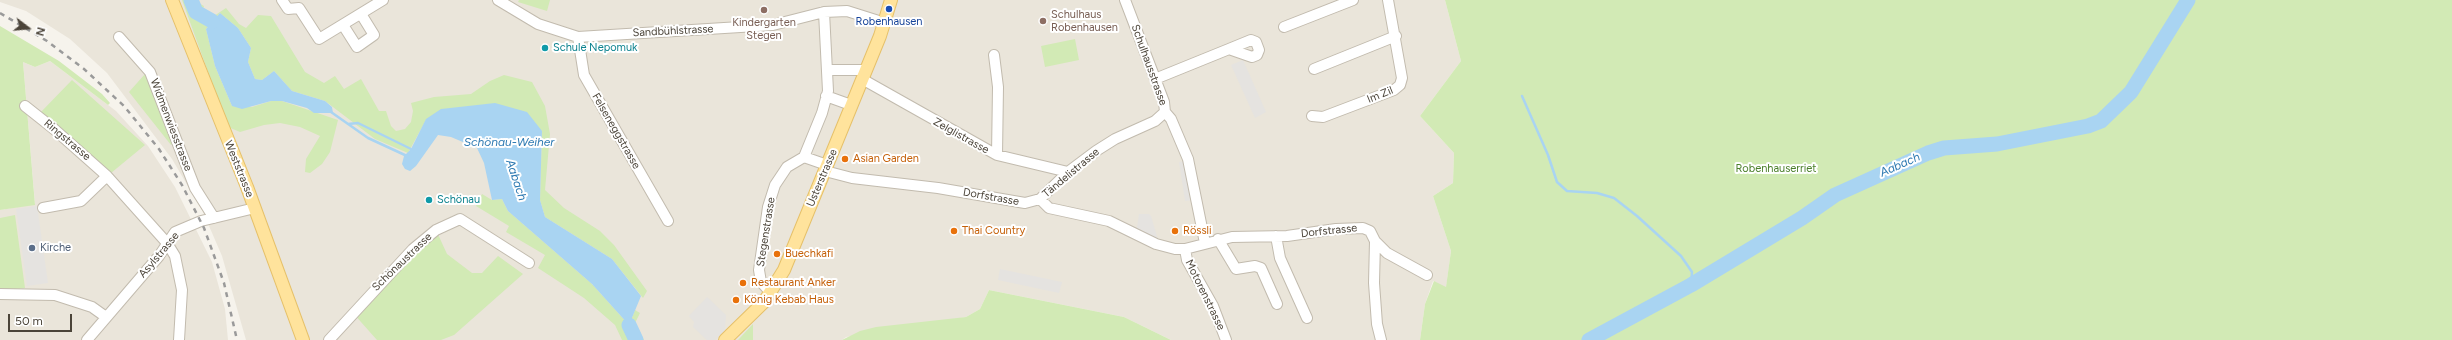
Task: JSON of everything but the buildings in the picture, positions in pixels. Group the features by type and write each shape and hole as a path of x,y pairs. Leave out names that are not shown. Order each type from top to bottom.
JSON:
{"main road":[{"name":"Weststrasse","path":"172,0 255,208 303,340"},
{"name":"Usterstrasse","path":"725,340 756,311 771,293 784,270 864,74 884,23 891,0"}],"street":[{"path":"282,0 288,10 299,8 319,39 383,0"},
{"path":"498,0 538,24 578,37"},
{"name":"Schulhausstrasse","path":"1125,0 1164,102 1165,112 1171,119 1190,164 1205,243"},
{"path":"1284,27 1353,0"},
{"name":"Im Zil","path":"1312,116 1323,117 1398,88 1402,78 1396,36 1388,0"},
{"name":"Sandbühlstrasse","path":"578,37 773,25 824,12 847,11 884,23"},
{"path":"824,12 828,70 826,96 804,156 826,168"},
{"path":"343,25 357,47 374,35 361,14"},
{"path":"1314,69 1396,36"},
{"name":"Widmenwiesstrasse","path":"119,37 150,72 195,188 214,218"},
{"name":"Felseneggstrasse","path":"578,37 584,75 668,221"},
{"path":"1155,79 1229,49"},
{"path":"994,55 998,87 997,155"},
{"path":"828,70 864,74"},
{"name":"Zelglistrasse","path":"864,74 997,155 1068,172"},
{"path":"826,96 851,105"},
{"name":"Ringstrasse","path":"25,106 54,129 107,176 167,243 175,256 181,283 179,340"},
{"name":"Tändelistrasse","path":"1040,199 1068,172 1107,144 1155,122 1165,112"},
{"name":"Stegenstrasse","path":"771,293 761,282 759,270 771,196 775,185 787,167 804,156"},
{"name":"Dorfstrasse","path":"826,168 852,178 938,188 1017,203 1040,199 1049,208 1099,218 1116,224 1156,244 1184,249 1218,240 1242,236 1276,236 1359,227 1370,231 1375,241 1387,253 1427,275"},
{"path":"42,208 81,201 107,176"},
{"name":"Asylstrasse","path":"87,340 159,256 175,232 186,226 255,208"},
{"name":"Schönaustrasse","path":"329,340 413,249 436,230 460,219 529,263"},
{"path":"1276,236 1280,258 1307,318"},
{"path":"1218,240 1236,269 1255,266 1260,268 1277,304"},
{"path":"1375,241 1374,283 1377,324 1381,340"},
{"name":"Motorenstrasse","path":"1184,249 1187,260 1213,306 1226,340"},
{"path":"0,294 38,293 55,295 92,307 106,317"}],"shaded area":[{"path":"0,0 1445,0 1461,61 1420,116 1454,153 1453,183 1433,196 1451,251 1446,288 1433,281 1425,304 1420,340 1171,340 1124,317 989,290 980,309 966,317 846,337 842,340 246,340 222,256 203,212 172,159 107,73 70,39 26,11 0,2"},
{"path":"1243,60 1266,112 1255,118 1231,65"},
{"path":"50,61 116,111 148,146 175,187 212,262 225,309 228,340 0,340 0,210 35,204 23,62 35,67"},
{"path":"1186,161 1193,200 1185,201 1179,162"},
{"name":"Kirche","path":"37,206 48,283 27,286 16,209"},
{"path":"1139,214 1149,214 1151,216 1158,240 1136,234"},
{"path":"1000,269 1062,282 1059,293 998,280"},
{"path":"707,297 726,315 725,330 715,340 707,340 693,327 694,322 689,316"}],"green space":[{"path":"182,0 193,0 204,6 203,9 207,10 206,13 214,16 226,8 239,24 246,28 258,15 271,16 305,72 324,83 335,76 344,89 361,79 379,111 386,111 391,126 396,131 405,129 411,122 413,111 411,103 434,97 471,94 490,81 504,75 532,82 545,106 550,134 545,190 564,208 600,231 614,245 647,291 643,298 612,259 545,217 540,200 542,131 426,120 408,153 375,139 325,101 292,91 274,71 262,80 255,79 248,62 251,48 238,28 220,13 206,29 215,66 232,106 252,107 271,101 282,101 338,120 330,152 322,164 310,173 305,172 306,159 320,136 300,127 280,123 264,125 240,132 228,127"},
{"path":"519,0 550,0 547,11 518,2"},
{"name":"Robenhauserriet","path":"1445,0 2452,0 2452,340 1420,340 1425,304 1434,281 1446,287 1451,251 1433,196 1453,183 1454,153 1420,116 1461,61"},
{"path":"0,26 59,61 102,94 110,103 108,105 50,61 35,67 23,62 35,205 0,210"},
{"path":"1075,39 1079,60 1045,67 1041,46"},
{"path":"145,74 149,77 175,141 171,145 129,92"},
{"path":"72,80 145,145 111,173 40,113"},
{"path":"482,194 492,200 502,199 508,211 592,284 629,325 635,310 640,313 635,323 644,340 622,340 615,325 584,298 538,268 545,255 506,232 509,226 476,206"},
{"path":"15,215 25,288 0,291 0,218"},
{"path":"436,230 447,254 472,273 482,273 498,256 523,274 454,335 441,340 377,340 353,313"},
{"path":"989,290 1124,317 1171,340 842,340 860,331 876,327 966,317 980,309"},
{"path":"753,324 753,340 738,340"}],"water":[{"path":"220,13 238,28 251,48 248,62 255,79 262,80 274,71 292,91 325,101 332,107 333,113 314,113 307,108 282,101 271,101 242,109 232,106 215,66 206,29"},
{"name":"Schönau-Weiher","path":"495,103 527,112 542,131 540,200 545,217 612,259 641,296 629,325 592,284 508,211 502,199 492,200 484,163 477,148 451,137 438,135 416,166 410,171 405,169 402,164 404,156 411,149 426,119 441,109"}],"waterway":[{"name":"Aabach","path":"191,0 196,12 212,21"},
{"name":"Aabach","path":"1589,340 1691,285 1802,218 1835,195 1928,153 1944,148 1997,144 2088,126 2101,121 2131,92 2188,0"},
{"path":"1522,96 1548,155 1557,182 1567,191 1597,193 1614,198 1637,216 1681,256 1692,272 1691,285"},
{"name":"Aabach","path":"331,112 368,138 407,156"},
{"name":"Aabach","path":"348,124 358,123 411,149"},
{"name":"Aabach","path":"629,325 636,340"}],"railway":[{"path":"0,13 47,41 84,69 124,106 159,149 182,185 204,228 224,283 237,340"}],"place":[{"name":"Robenhausen","path":"889,9"},
{"name":"Kindergarten Stegen","path":"764,10"},
{"name":"Schulhaus Robenhausen","path":"1043,21"},
{"name":"Schule Nepomuk","path":"545,48"},
{"name":"Asian Garden","path":"845,159"},
{"name":"Schönau","path":"429,200"},
{"name":"Thai Country","path":"954,231"},
{"name":"Rössli","path":"1175,231"},
{"name":"Kirche","path":"32,248"},
{"name":"Buechkafi","path":"777,254"},
{"name":"Restaurant Anker","path":"743,283"},
{"name":"König Kebab Haus","path":"736,300"}]}
